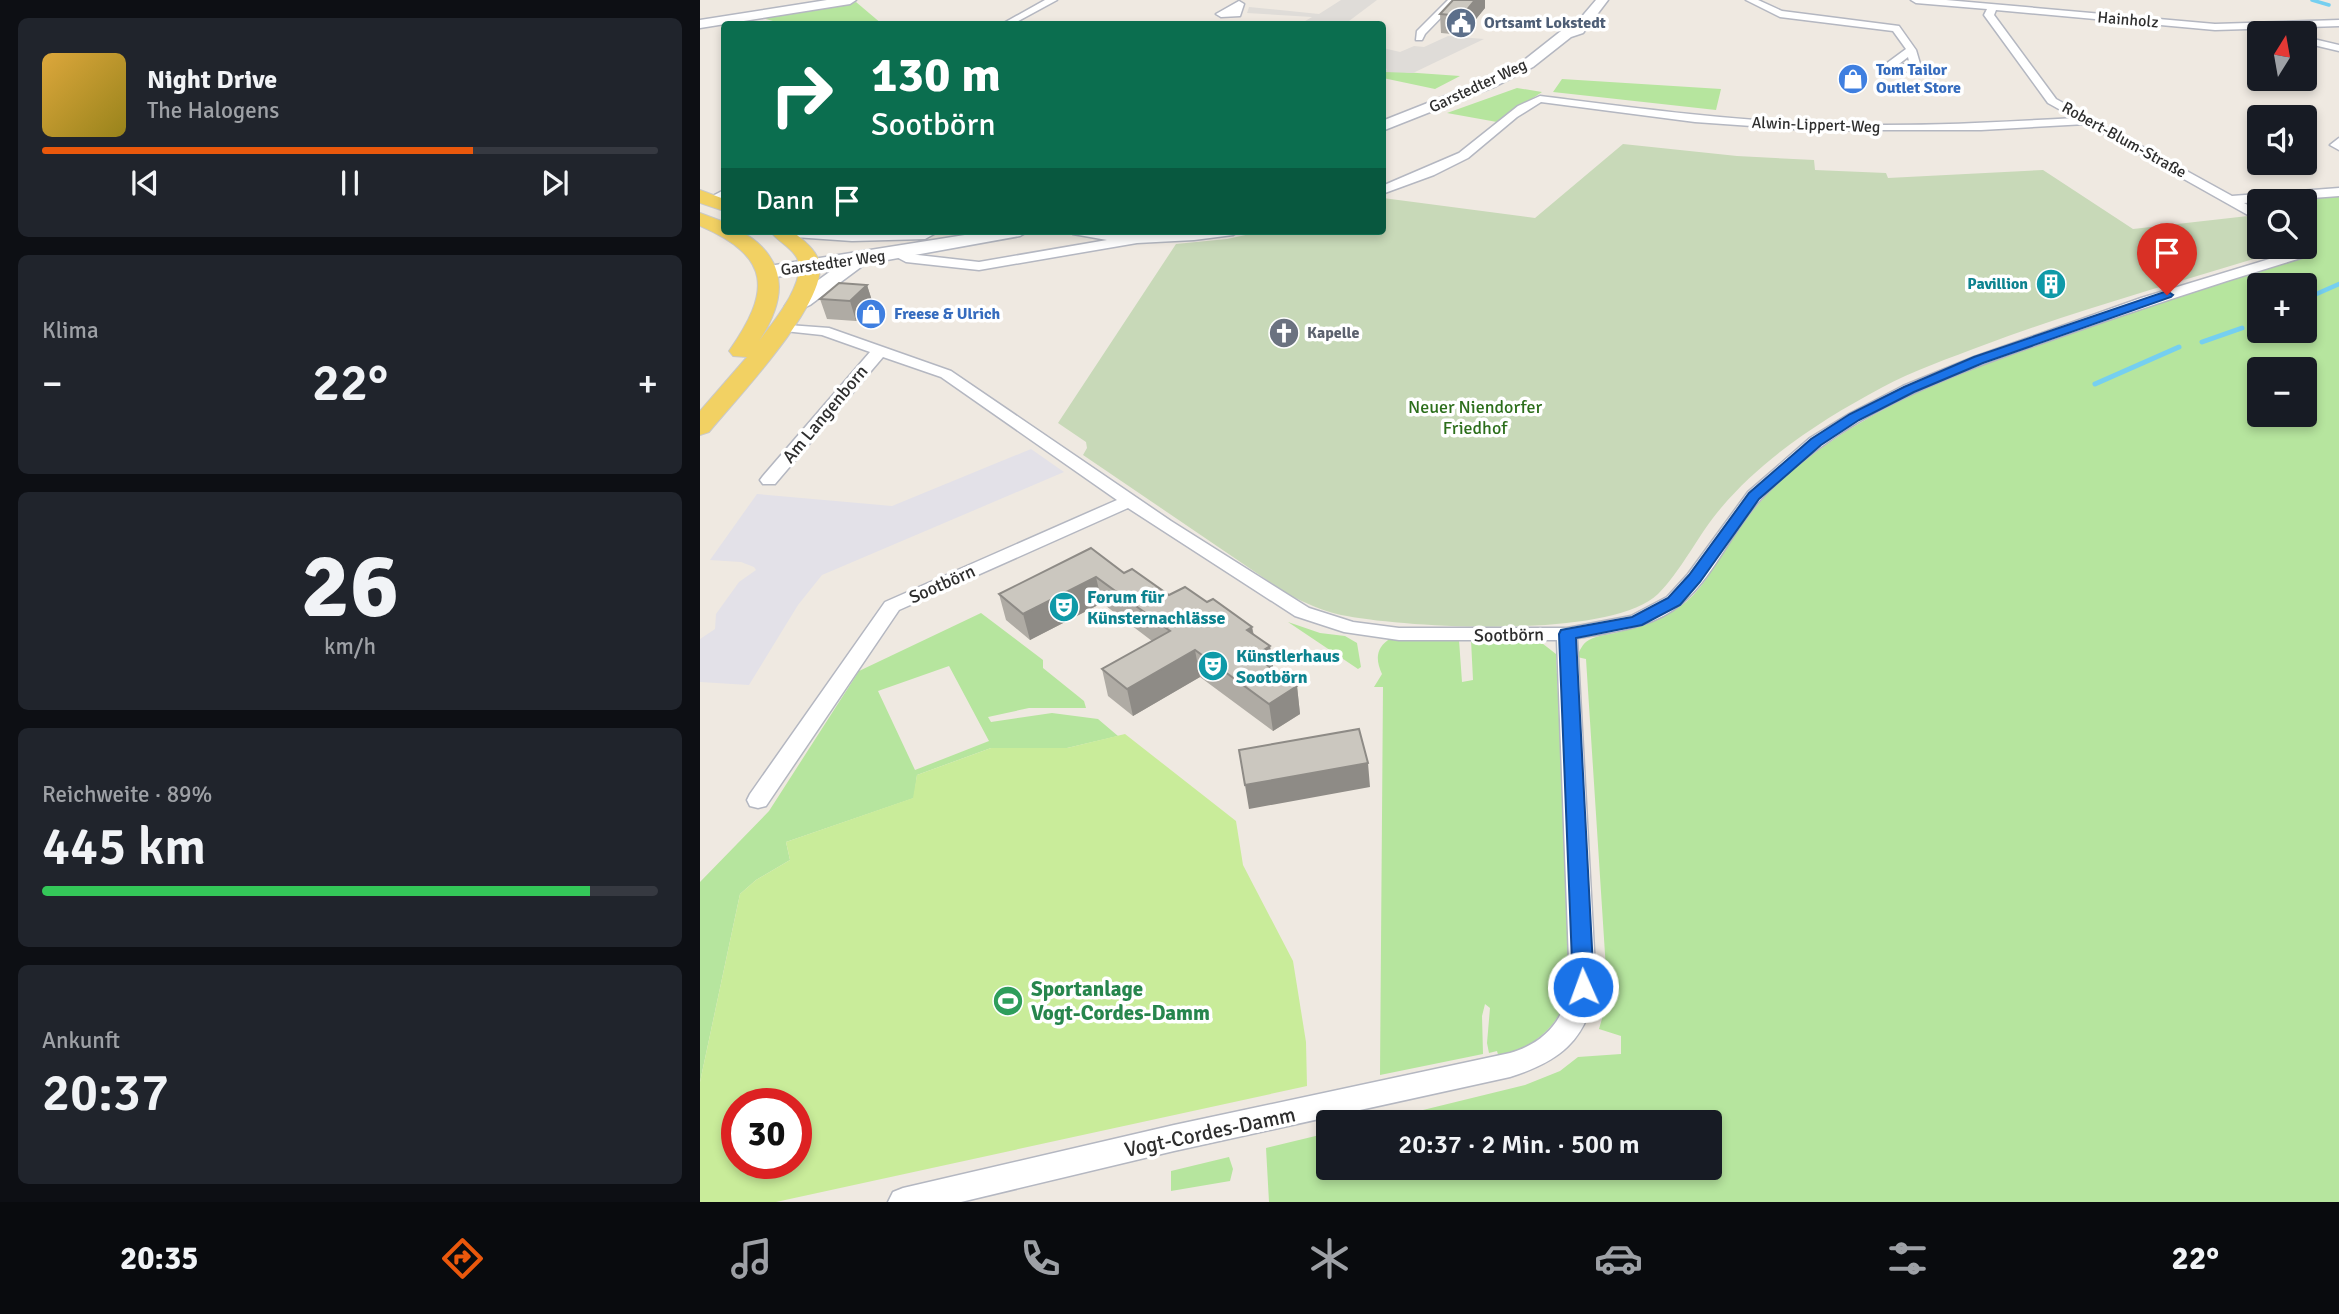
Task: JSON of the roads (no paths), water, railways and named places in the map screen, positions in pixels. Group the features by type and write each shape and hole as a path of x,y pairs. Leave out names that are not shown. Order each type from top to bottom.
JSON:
{"main road":[{"path":"700,24 850,0"},
{"name":"Garstedter Weg","path":"1386,125 1505,77 1535,59 1566,34 1578,30 1602,0"},
{"name":"Garstedter Weg","path":"1566,34 1563,28 1575,11"},
{"path":"700,219 721,228"},
{"path":"700,399 757,327 768,299 769,272 755,250 733,235"},
{"path":"700,427 780,327 795,306 809,278 809,263 784,235"},
{"path":"838,235 881,235"},
{"name":"Garstedter Weg","path":"769,272 952,235"},
{"name":"Garstedter Weg","path":"809,263 874,257 997,235"},
{"path":"795,306 813,296 834,276 874,257"}],"street":[{"path":"1013,21 1052,0"},
{"path":"1419,38 1420,33 1453,0"},
{"path":"1751,0 1780,14 1896,28 1911,50"},
{"name":"Hainholz","path":"1916,0 1996,4 2247,31"},
{"name":"Robert-Blum-Straße","path":"1996,4 1989,15 2052,101 2247,209"},
{"path":"2315,21 2330,12"},
{"name":"Hainholz","path":"2317,22 2339,23"},
{"name":"Hainholz","path":"2215,27 2247,25"},
{"path":"2317,43 2339,48"},
{"name":"Alwin-Lippert-Weg","path":"1386,188 1435,169 1473,149 1534,102 1544,99 1695,119 1807,127 1981,128 2089,121"},
{"path":"2231,200 2339,192"},
{"path":"1103,235 1132,240"},
{"path":"895,253 906,258 979,266 1132,240 1185,239 1209,235"},
{"name":"Sootbörn","path":"780,327 818,330 883,350 946,374 1279,600 1301,612 1351,628 1399,634 1567,634 1636,621 1674,601 1695,578 1754,496 1807,449 1855,417 1909,389 1979,360 2146,301 2283,259"},
{"name":"Am Langenborn","path":"769,480 874,356 883,350"},
{"name":"Sootbörn","path":"758,800 892,606 1130,500"},
{"name":"Vogt-Cordes-Damm","path":"903,1202 1174,1138 1510,1065 1536,1057 1559,1041 1572,1026 1583,987 1567,634"}],"waterway":[{"path":"2312,0 2329,5"},
{"path":"2317,294 2339,284"},
{"path":"2202,342 2242,328"},
{"path":"2095,384 2179,347"}],"place":[{"name":"Ortsamt Lokstedt","path":"1461,23"},
{"name":"Tom Tailor Outlet Store","path":"1853,79"},
{"name":"Pavillion","path":"2051,284"},
{"name":"Freese & Ulrich","path":"871,314"},
{"name":"Kapelle","path":"1284,333"},
{"name":"Forum für Künsternachlässe","path":"1064,607"},
{"name":"Künstlerhaus Sootbörn","path":"1213,666"},
{"name":"Sportanlage Vogt-Cordes-Damm","path":"1008,1001"}],"park label":[{"name":"Neuer Niendorfer Friedhof","path":"1475,417"}]}
